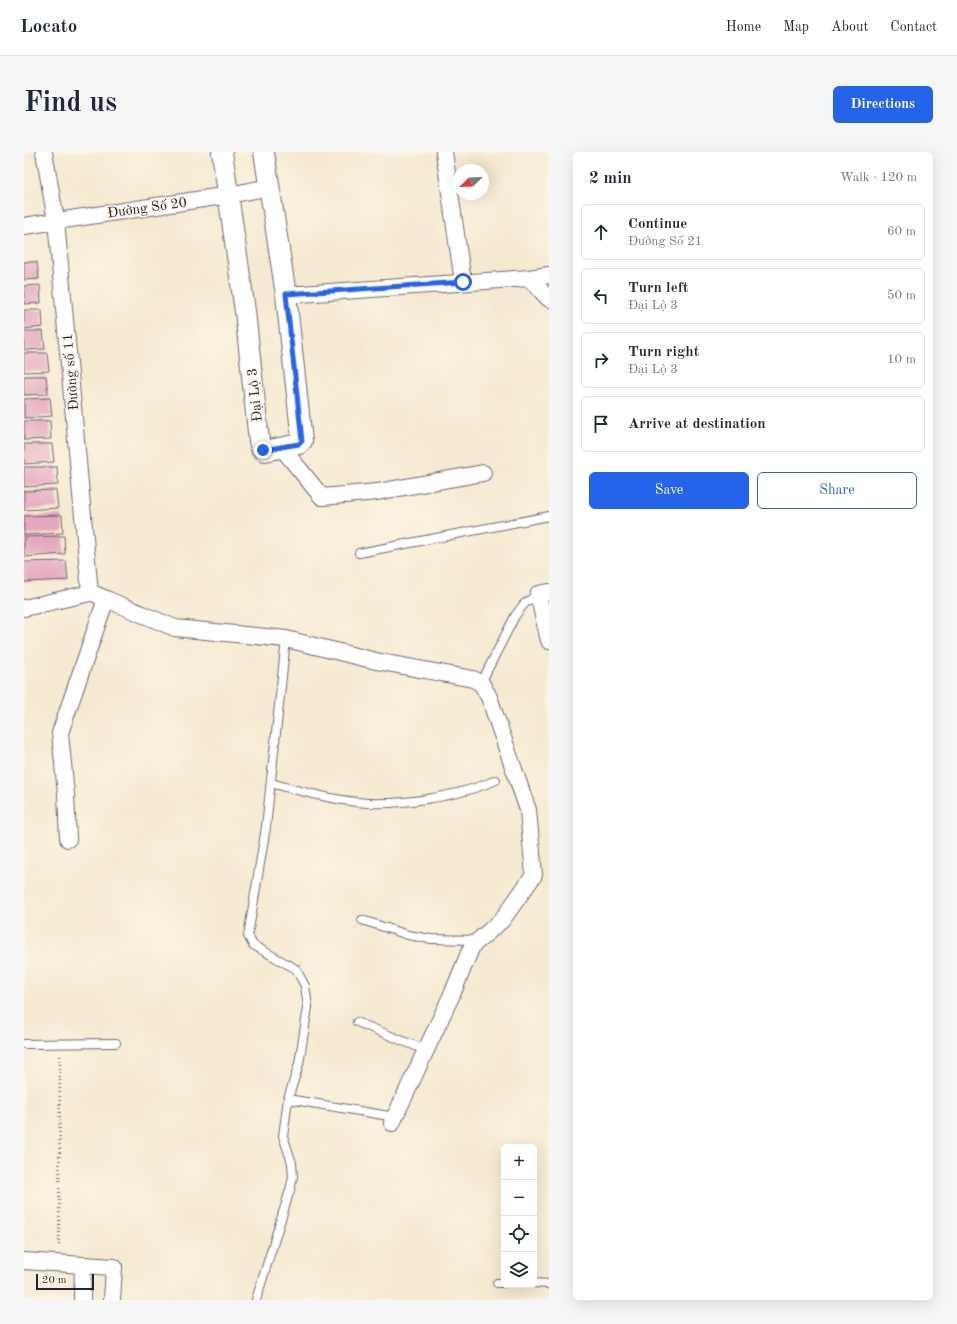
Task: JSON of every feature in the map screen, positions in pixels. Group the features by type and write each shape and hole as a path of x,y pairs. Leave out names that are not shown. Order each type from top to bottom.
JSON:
{"street":[{"name":"Đường số 11","path":"44,152 56,221 90,593"},
{"name":"Đại Lộ 3","path":"222,152 245,310 259,441 261,448 265,451 299,444 302,441 286,294 264,152"},
{"path":"444,152 463,282"},
{"name":"Đường Số 20","path":"24,226 228,195 270,187"},
{"path":"286,294 529,278 549,275"},
{"path":"529,278 549,299"},
{"path":"282,448 322,497 377,492 483,473"},
{"path":"24,608 90,593 106,598 175,628 286,639 376,661 473,679 481,683 489,697 528,810 534,875 502,920 472,946 454,992 425,1050 393,1120"},
{"path":"543,593 549,641"},
{"path":"68,839 66,794 60,733 106,598"},
{"path":"24,1261 114,1267 112,1300"},
{"path":"82,1300 83,1266"}],"lane":[{"path":"359,553 549,516"},
{"path":"481,683 515,616 524,604 543,593"},
{"path":"256,1300 290,1190 292,1163 283,1136 288,1099 299,1064 308,1007 305,986 296,968 253,945 248,936 266,827 286,639"},
{"path":"271,783 334,798 381,804 477,789 496,780"},
{"path":"362,920 408,935 431,939 479,940"},
{"path":"357,1022 425,1050"},
{"path":"24,1044 116,1043"},
{"path":"288,1099 393,1120"},
{"path":"537,1283 549,1284"}],"path":[{"path":"59,1264 60,1044"}],"building":[{"path":"24,262 37,262 39,279 24,280"},
{"path":"40,285 41,303 24,304 24,286"},
{"path":"24,310 42,310 43,327 24,329"},
{"path":"24,331 43,331 45,349 24,350"},
{"path":"24,353 47,353 49,371 24,372"},
{"path":"24,376 46,376 48,394 24,395"},
{"path":"50,398 52,416 24,418 24,399"},
{"path":"24,421 50,421 51,439 24,440"},
{"path":"24,444 52,444 54,462 24,464"},
{"path":"24,467 57,467 58,485 24,487"},
{"path":"56,490 58,508 24,510 24,491"},
{"path":"62,515 63,533 24,535 24,516"},
{"path":"64,536 65,554 24,557 24,537"},
{"path":"66,561 68,580 24,582 24,562"}],"route":[{"path":"263,450 265,451 299,444 302,441 286,294 463,282"}]}
